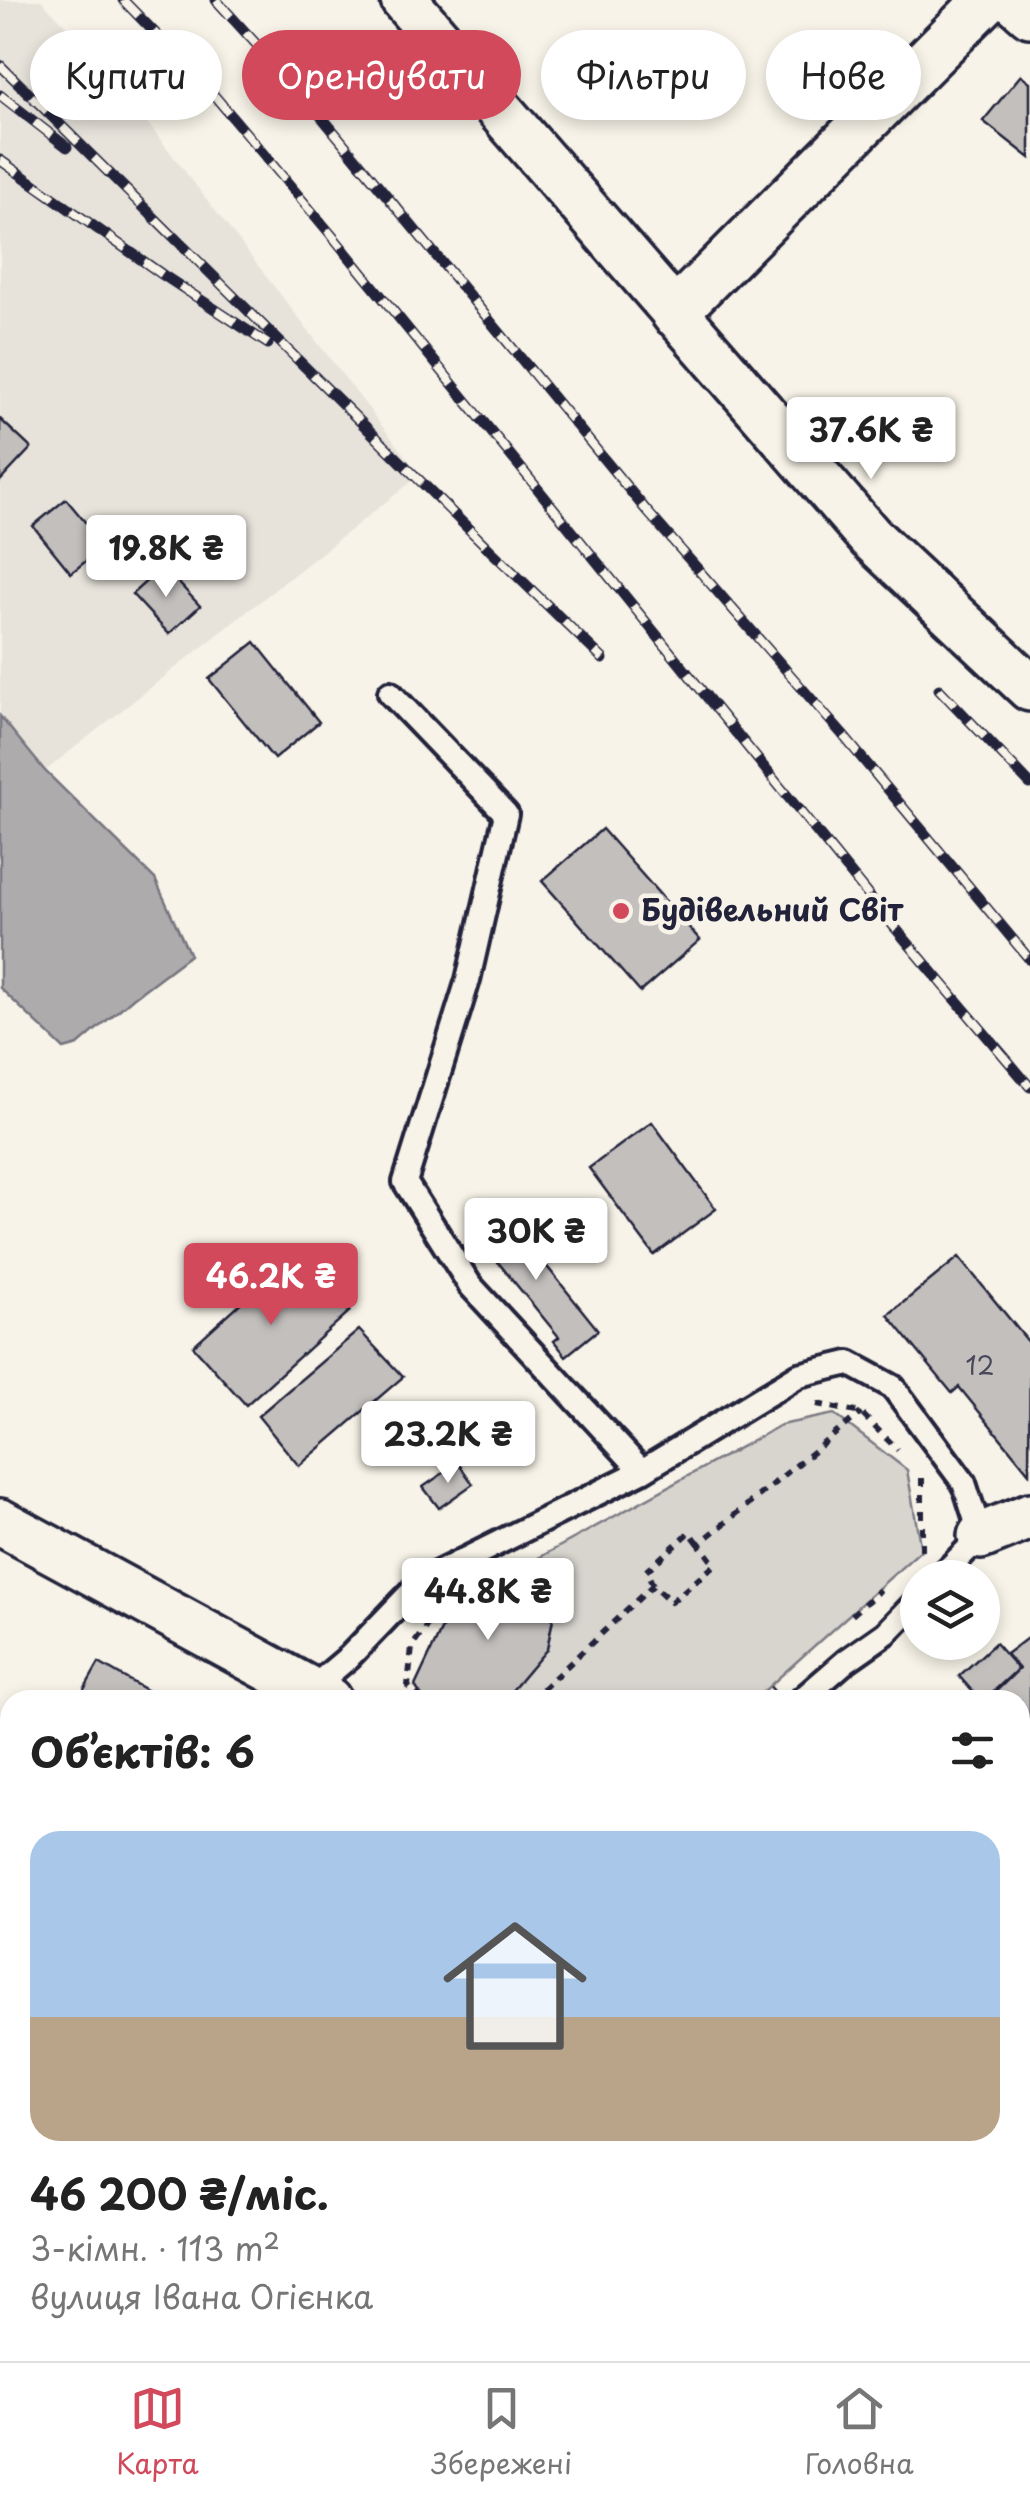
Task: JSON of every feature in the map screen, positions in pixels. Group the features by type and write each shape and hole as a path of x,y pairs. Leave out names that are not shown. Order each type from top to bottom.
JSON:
{"street":[{"path":"404,0 870,537 1030,688"},
{"path":"674,313 987,0"},
{"path":"1014,0 1030,14"},
{"path":"981,1536 1030,1516"},
{"path":"0,1522 310,1690"}],"lane":[{"path":"390,692 506,814 468,980 404,1182 470,1285 642,1471"},
{"path":"323,1690 422,1580 642,1471 798,1376 849,1364 892,1387 964,1483 981,1536 957,1560"},
{"path":"813,1690 900,1619"}],"path":[{"path":"699,1544 892,1387"},
{"path":"814,1404 861,1413 910,1462"},
{"path":"912,1560 922,1551 922,1475"},
{"path":"690,1532 715,1565 671,1602 653,1584 646,1571 690,1532"},
{"path":"542,1690 653,1584"},
{"path":"841,1626 881,1588"},
{"path":"412,1690 408,1686 412,1647 434,1615"}],"shaded area":[{"path":"0,0 41,0 70,30 30,30 30,120 145,120 420,475 45,771 0,716"},
{"path":"0,716 45,771 155,879 190,955 78,1045 64,1049 0,988"},
{"path":"834,1414 907,1470 921,1550 910,1560 900,1560 900,1569 765,1690 512,1690 547,1649 556,1603 511,1573 781,1425"}],"building":[{"path":"1021,75 1030,82 1030,158 983,121"},
{"path":"0,419 31,448 0,481"},
{"path":"66,499 105,546 71,573 33,526"},
{"path":"163,566 200,606 169,634 132,594"},
{"path":"255,642 319,722 274,759 209,679"},
{"name":"Будівельний Світ","path":"602,829 700,940 640,992 542,881"},
{"path":"652,1122 716,1209 654,1255 589,1168"},
{"path":"493,1216 500,1225 508,1218 598,1330 566,1356 554,1341 559,1337 488,1250 485,1252 470,1234"},
{"path":"297,1252 350,1311 246,1405 193,1346"},
{"path":"959,1257 1030,1344 1029,1473 959,1387 952,1393 888,1315"},
{"path":"359,1330 403,1377 299,1466 258,1416"},
{"path":"458,1463 473,1484 439,1508 423,1487"},
{"path":"511,1573 556,1603 547,1649 512,1690 418,1690 415,1686 453,1605"},
{"path":"1030,1636 1030,1690 997,1690 1019,1669 1006,1654"},
{"path":"1000,1649 1018,1669 995,1690 971,1690 959,1676 976,1660 1000,1660"},
{"path":"99,1663 146,1690 84,1690"}],"railway":[{"path":"123,0 202,81 334,238 880,910 1030,1087"},
{"path":"216,0 311,104 646,510 842,734 1030,960"},
{"path":"0,65 603,659"},
{"path":"0,95 67,147"},
{"path":"0,160 268,344"},
{"path":"939,689 1030,784"}],"place":[{"name":"Будівельний Світ","path":"621,911"}]}
